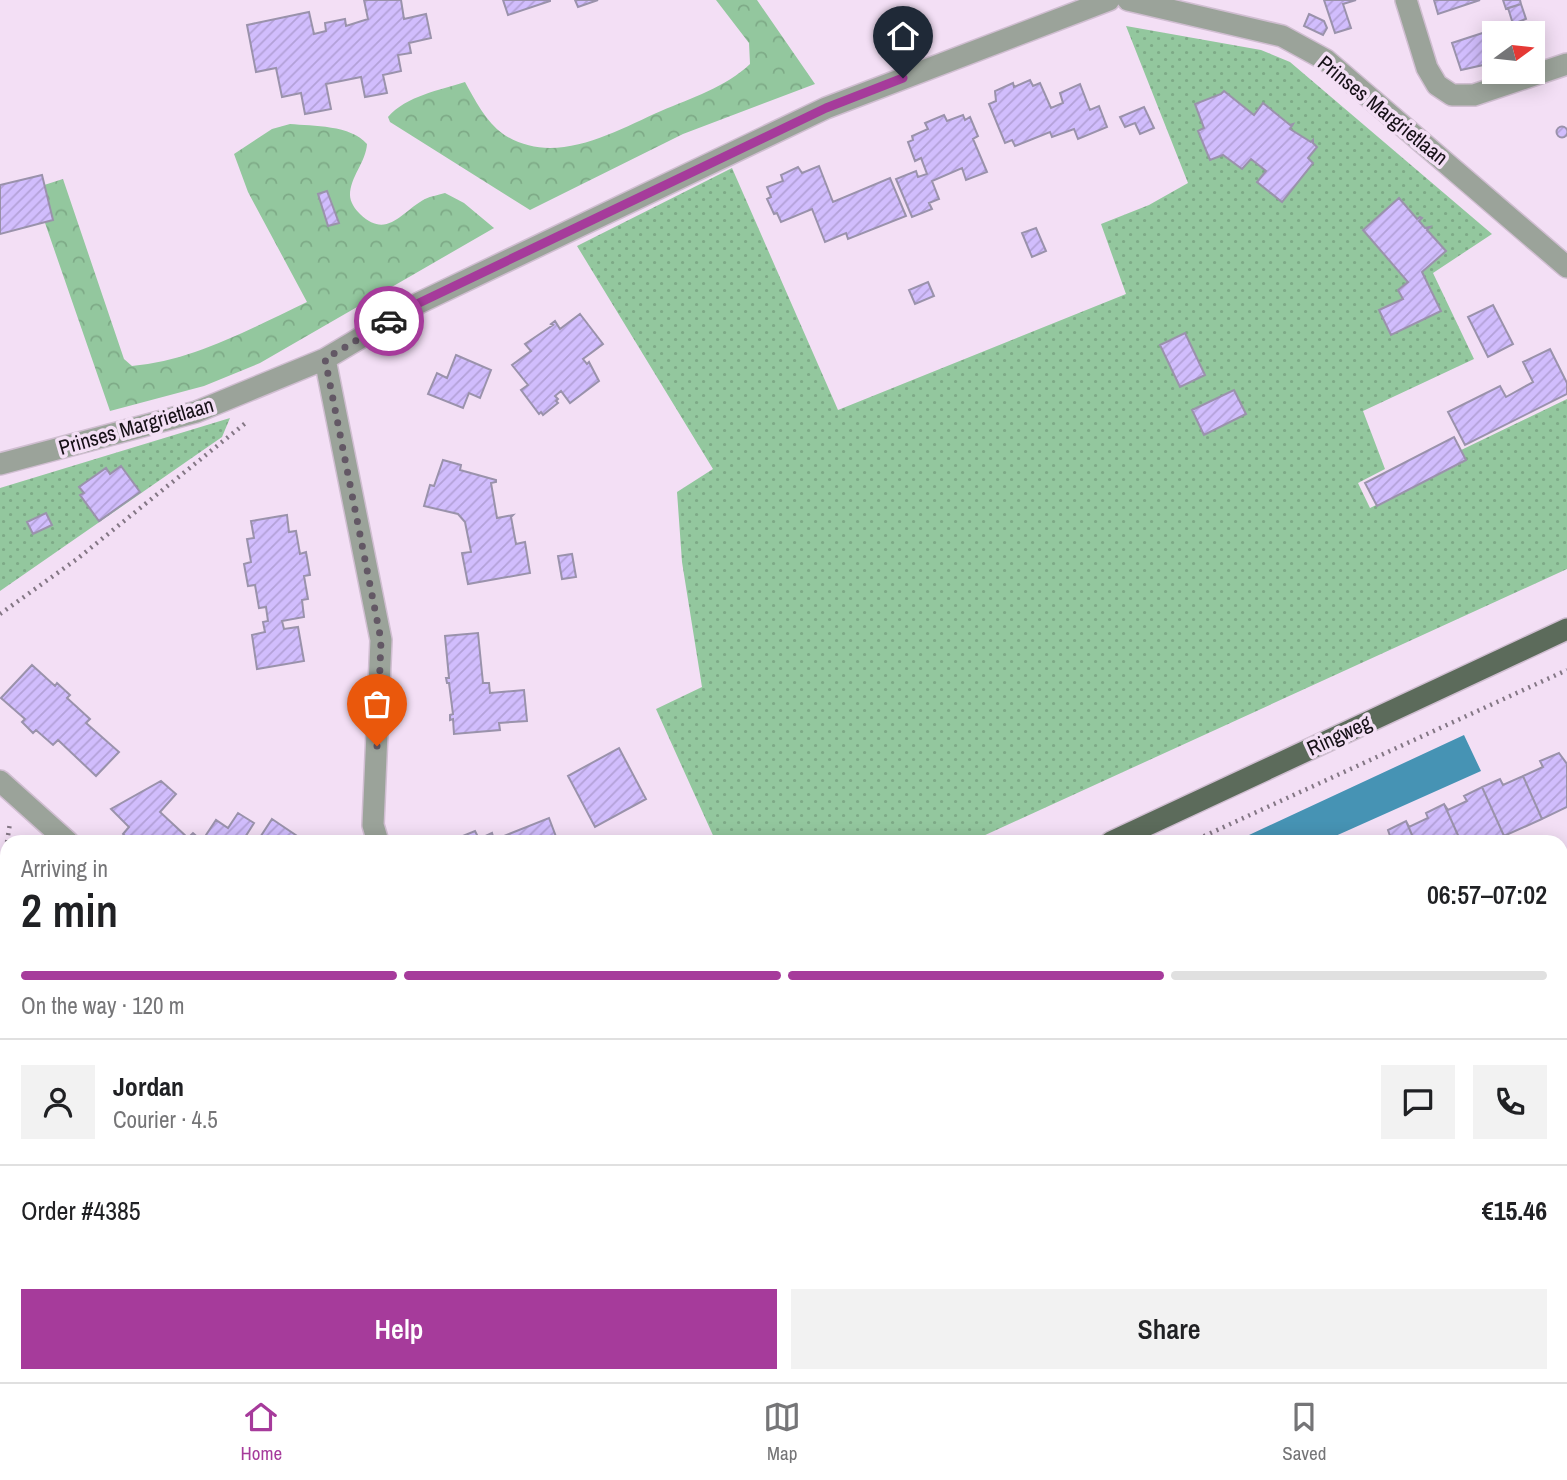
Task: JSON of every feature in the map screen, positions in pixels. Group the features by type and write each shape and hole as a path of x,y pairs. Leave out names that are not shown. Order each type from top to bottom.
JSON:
{"main road":[{"name":"Ringweg","path":"1126,835 1567,629"}],"street":[{"name":"Prinses Margrietlaan","path":"0,464 196,412 325,359 419,303 826,108 1109,0"},
{"name":"Prinses Margrietlaan","path":"1128,0 1282,36 1326,60 1567,267"},
{"path":"1406,0 1427,68 1437,85 1452,95 1474,95 1567,64"},
{"path":"325,359 381,640 373,824 376,835"},
{"path":"0,781 60,835"}],"path":[{"path":"0,614 77,559 250,419"},
{"name":"Ringweg","path":"1206,835 1567,670"}],"green space":[{"path":"716,0 757,0 815,84 683,134 530,210 390,122 388,117 414,99 465,82 491,123 503,134 522,144 542,148 563,147 603,136 708,91 750,64 749,43"},
{"path":"1126,26 1261,50 1290,62 1492,234 1433,273 1474,359 1363,411 1385,469 1358,483 1370,508 1462,463 1457,452 1567,399 1567,569 985,835 713,835 656,709 702,687 682,562 677,492 713,469 577,246 732,168 838,410 1126,294 1101,224 1149,205 1188,183"},
{"path":"290,124 342,130 367,144 350,195 355,208 370,221 386,224 425,199 445,193 464,203 494,228 260,363 204,386 110,411 35,194 41,186 63,179 124,359 132,366 177,358 222,342 307,302 248,192 234,154 272,129"},
{"path":"230,418 222,437 0,591 0,488"}],"water":[{"path":"1464,735 1481,771 1338,835 1249,835"}],"building":[{"path":"364,0 401,0 404,19 426,14 431,38 409,43 411,53 398,55 401,71 383,75 387,93 365,97 361,77 326,84 331,109 305,114 301,93 282,97 276,68 256,72 247,25 309,12 314,34 326,31 325,23 345,19 346,26 368,19"},
{"path":"503,0 550,0 550,1 508,15"},
{"path":"575,0 598,0 578,7"},
{"path":"1324,0 1356,0 1343,4 1351,28 1335,33"},
{"path":"1434,0 1480,0 1438,14"},
{"path":"1503,0 1520,0 1521,4 1506,9"},
{"path":"1521,4 1526,19 1512,21 1508,8"},
{"path":"1309,14 1324,21 1327,28 1323,35 1304,26"},
{"path":"1482,33 1482,65 1461,70 1452,43"},
{"path":"1030,80 1033,86 1040,83 1051,108 1063,103 1060,93 1080,84 1090,110 1099,106 1107,127 1078,139 1074,129 1052,137 1050,132 1015,146 1012,140 1005,143 989,104 996,101 995,91 1013,83 1014,87"},
{"path":"1224,91 1254,115 1263,103 1290,125 1293,124 1290,129 1311,142 1313,140 1317,147 1308,158 1313,163 1282,202 1257,182 1266,171 1251,159 1242,169 1223,155 1210,160 1198,131 1204,128 1195,104"},
{"path":"1144,107 1154,128 1140,134 1135,123 1125,127 1120,117"},
{"path":"944,115 947,121 963,115 965,120 970,117 978,136 973,139 987,172 966,180 962,168 932,181 939,199 929,203 932,209 912,217 896,179 916,171 918,177 927,174 921,158 915,161 908,142 913,140 912,136 928,129 925,123"},
{"path":"1562,127 1566,128 1566,136 1562,137 1558,136 1557,132 1558,128"},
{"path":"819,166 833,202 890,178 906,216 848,239 846,233 825,242 812,209 781,222 767,199 771,197 767,187 783,181 781,175 798,167 802,173"},
{"path":"42,175 53,220 0,234 0,185"},
{"path":"327,191 339,223 328,226 318,194"},
{"path":"1399,198 1417,219 1422,218 1419,221 1425,228 1430,227 1427,230 1446,251 1422,272 1441,311 1391,335 1379,310 1403,299 1398,290 1408,282 1363,230"},
{"path":"1036,228 1046,251 1032,257 1022,233"},
{"path":"928,282 934,296 915,304 909,290"},
{"path":"1493,305 1513,344 1488,357 1468,317"},
{"path":"580,314 603,344 583,359 587,364 589,362 599,381 570,403 561,391 555,396 558,403 543,415 541,412 539,414 521,390 528,385 512,365 531,351 525,344 555,321 560,329"},
{"path":"1185,333 1205,375 1180,387 1160,345"},
{"path":"1550,349 1567,383 1567,394 1465,445 1448,412 1500,386 1506,397 1533,382 1523,362"},
{"path":"456,355 491,370 480,398 469,393 463,408 428,394 437,373 447,378"},
{"path":"1234,390 1246,414 1204,435 1192,410"},
{"path":"1454,437 1466,460 1377,506 1365,483"},
{"path":"443,460 461,465 460,470 496,480 491,483 497,518 513,515 511,517 516,544 525,542 530,573 468,584 462,553 471,552 465,522 458,514 424,506 430,485 434,486"},
{"path":"121,466 140,492 99,521 80,495 84,493 79,487 106,468 110,474"},
{"path":"46,513 52,525 33,534 27,522"},
{"path":"287,515 289,532 296,531 300,554 306,552 310,575 304,576 308,599 302,600 304,617 282,621 284,629 298,627 304,661 257,669 252,635 265,632 263,622 268,621 266,607 259,608 255,585 248,586 244,564 251,562 247,539 254,538 251,521"},
{"path":"572,554 576,577 562,579 558,556"},
{"path":"478,633 483,683 489,683 490,693 524,690 527,721 499,723 500,730 454,734 453,719 450,720 450,715 453,714 449,683 446,678 449,678 445,636"},
{"path":"32,665 55,686 57,683 70,695 67,698 90,719 86,723 119,752 96,776 58,740 53,745 36,730 33,733 22,722 25,719 1,698"},
{"path":"619,748 646,799 595,827 568,776"},
{"path":"1559,753 1567,764 1567,807 1542,819 1523,776 1543,767 1540,761"},
{"path":"1523,776 1542,819 1504,835 1482,787 1500,779 1503,785"},
{"path":"161,781 176,794 160,812 185,835 124,835 129,827 111,809"},
{"path":"1482,787 1504,835 1458,835 1444,804 1448,810 1467,801 1464,796"},
{"path":"1444,804 1458,835 1412,835 1406,821 1409,827 1428,818 1426,813"},
{"path":"238,813 254,823 246,835 206,835 216,820 228,828"},
{"path":"549,818 555,835 506,835"},
{"path":"272,819 296,835 262,835"},
{"path":"1406,821 1412,835 1390,835 1388,830"}],"way so far":[{"path":"377,746 381,640 325,359 389,321"}],"route":[{"path":"389,321 419,303 826,108 903,78"}]}
